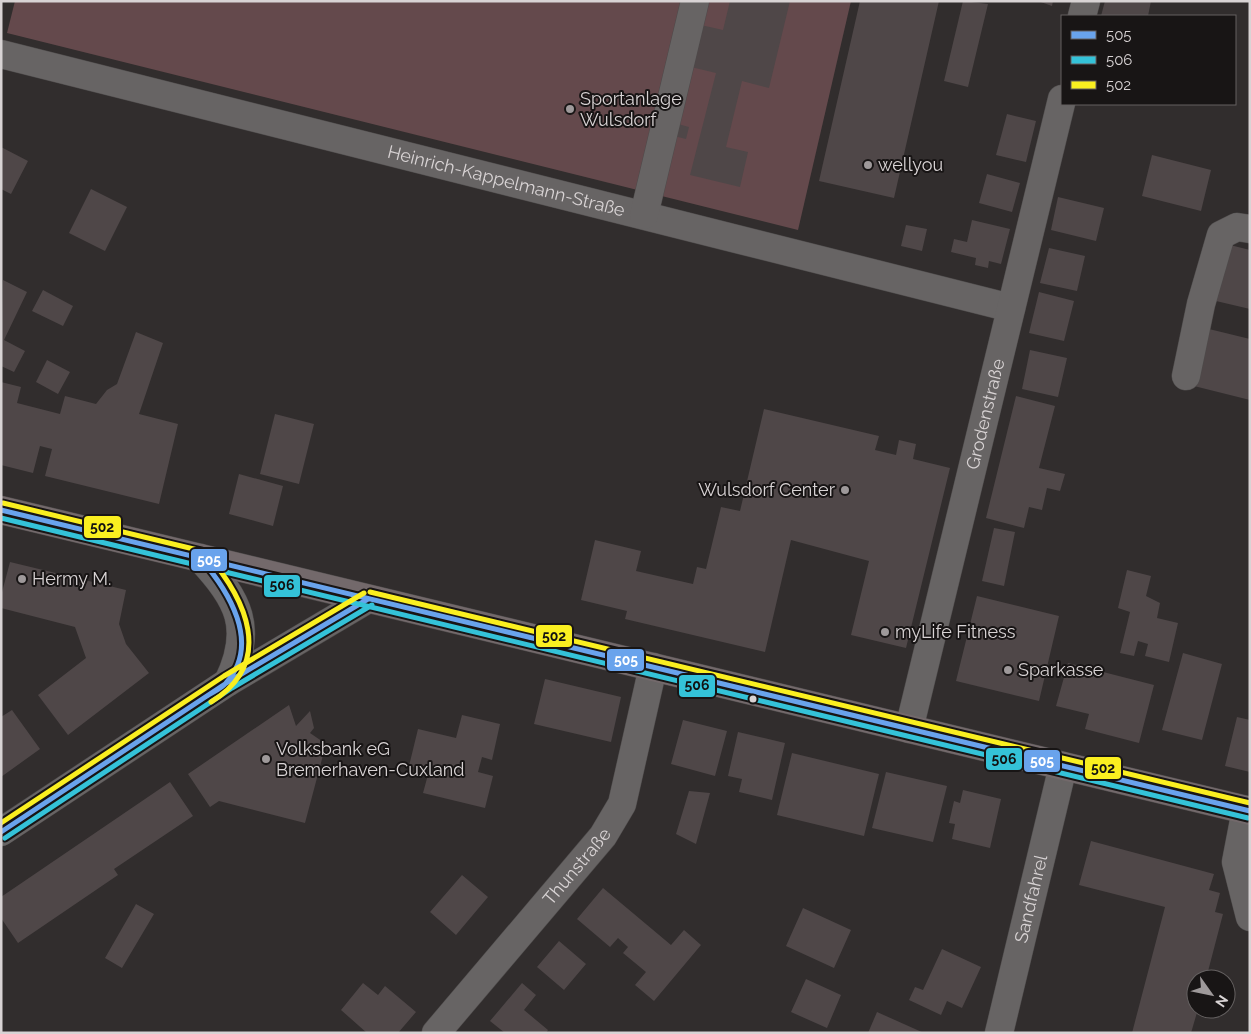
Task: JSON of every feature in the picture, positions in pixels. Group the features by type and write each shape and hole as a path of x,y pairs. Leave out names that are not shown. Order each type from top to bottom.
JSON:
{"main road":[{"path":"1,510 1248,810"}],"street":[{"path":"644,216 695,1"},
{"path":"1082,15 1086,1"},
{"name":"Heinrich-Kappelmann-Straße","path":"1,54 1012,308"},
{"name":"Grodenstraße","path":"909,729 1061,103"},
{"path":"1186,376 1201,304 1220,235 1237,227 1250,229"},
{"path":"200,558 220,578 232,600 240,623 242,635 239,659 228,682"},
{"path":"1,832 228,682 368,599"},
{"name":"Thunstraße","path":"445,1030 603,836 622,804 652,667"},
{"name":"Sandfahrel","path":"999,1033 1063,766"},
{"path":"1248,810 1236,862 1250,917"}],"shaded area":[{"name":"Sportanlage Wulsdorf","path":"15,1 851,1 798,230 7,33"}],"building":[{"path":"730,1 790,1 769,88 742,81 726,147 748,152 740,187 690,175 716,73 691,67 701,25 723,30"},
{"path":"860,1 939,1 894,198 819,181"},
{"path":"963,1 988,4 968,87 944,81"},
{"path":"1038,1 1053,1 1052,6"},
{"path":"1105,1 1151,1 1148,15 1101,15"},
{"path":"1007,114 1036,121 1026,162 996,155"},
{"path":"678,124 689,127 686,139 674,136"},
{"path":"1,147 28,161 11,194 1,189"},
{"path":"1152,155 1211,170 1201,211 1142,196"},
{"path":"987,174 1020,183 1012,212 979,203"},
{"path":"91,189 127,207 105,251 69,233"},
{"path":"1058,197 1104,208 1096,241 1051,230"},
{"path":"972,220 1010,229 1001,264 989,261 988,268 975,265 976,258 951,252 954,239 967,242"},
{"path":"906,225 927,229 922,251 901,246"},
{"path":"1230,245 1250,250 1250,309 1216,301"},
{"path":"1049,248 1085,256 1077,291 1040,283"},
{"path":"3,280 27,292 4,340 25,351 14,372 1,366"},
{"path":"43,290 73,306 63,326 32,311"},
{"path":"1039,292 1074,301 1064,341 1029,333"},
{"path":"1209,329 1250,339 1250,400 1194,386"},
{"path":"136,332 163,343 139,414 178,424 159,504 45,476 52,449 40,446 33,473 1,465 1,382 21,387 17,403 60,414 65,396 96,404 107,390 117,384"},
{"path":"1030,350 1067,358 1058,397 1022,389"},
{"path":"47,360 70,372 58,394 36,382"},
{"path":"1016,396 1055,406 1039,468 1065,474 1060,491 1047,488 1042,510 1029,507 1024,528 986,518"},
{"path":"764,409 879,436 875,450 896,455 899,440 916,444 913,459 950,468 906,648 851,635 869,561 791,540 765,652 625,619 627,611 581,600 595,540 641,551 636,571 693,584 697,567 706,569 721,507 740,511"},
{"path":"275,414 314,424 299,484 260,474"},
{"path":"239,474 283,486 273,526 229,514"},
{"path":"994,528 1015,532 1004,586 982,581"},
{"path":"10,562 126,590 119,624 126,644 149,673 68,735 38,695 86,658 75,627 1,608 1,596"},
{"path":"1127,570 1151,576 1146,596 1160,603 1157,618 1178,623 1169,662 1145,656 1148,644 1138,641 1134,656 1120,653 1130,612 1118,608"},
{"path":"977,596 1059,616 1039,701 956,681"},
{"path":"1183,653 1222,664 1202,740 1162,730"},
{"path":"1068,663 1154,685 1139,743 1085,729 1089,714 1056,706"},
{"path":"545,679 621,697 611,742 534,724"},
{"name":"Volksbank eG Bremerhaven-Cuxland","path":"289,705 296,726 310,711 314,728 310,733 326,744 305,823 219,801 210,807 188,774"},
{"path":"12,710 40,749 1,777 1,717"},
{"path":"462,715 500,724 492,760 482,757 478,772 493,776 485,808 423,793 429,771 409,766 418,729 456,738"},
{"path":"1237,717 1250,720 1250,772 1225,766"},
{"path":"683,720 727,731 715,776 671,764"},
{"path":"738,732 785,743 772,800 739,792 742,779 728,776"},
{"path":"792,753 879,774 864,836 777,815"},
{"path":"886,772 947,786 933,842 872,828"},
{"path":"170,782 193,816 114,869 118,875 18,943 1,918 1,897"},
{"path":"963,790 1001,799 990,848 952,839 955,824 949,823 954,801 960,803"},
{"path":"689,791 710,793 696,844 676,834"},
{"path":"1091,841 1214,874 1209,890 1220,893 1215,912 1223,914 1209,969 1186,969 1186,1019 1195,1019 1191,1033 1132,1033 1165,907 1079,885"},
{"path":"462,875 488,897 456,935 430,912"},
{"path":"603,888 671,945 684,930 701,945 654,1001 635,985 646,972 623,953 628,947 618,938 610,947 577,919"},
{"path":"136,904 154,914 122,968 105,958"},
{"path":"803,908 851,930 834,968 786,946"},
{"path":"559,941 586,964 564,990 537,967"},
{"path":"942,949 981,967 962,1008 947,1001 941,1015 909,1000 915,987 923,990"},
{"path":"806,979 841,995 827,1028 791,1012"},
{"path":"363,983 378,995 385,986 416,1012 398,1033 367,1033 341,1010"},
{"path":"522,983 536,995 524,1010 548,1030 546,1033 505,1033 490,1021"},
{"path":"877,1012 924,1033 868,1033"}],"transit line":[{"name":"502","path":"3,503 202,551"},
{"name":"505","path":"1,510 1250,811"},
{"name":"506","path":"1,518 1248,818"},
{"name":"502","path":"206,553 233,590 242,610 248,630 249,649 243,668 231,686 211,702"},
{"name":"505","path":"200,558 221,585 230,601 241,634 241,651 236,667 226,683 207,696"},
{"name":"502","path":"370,592 1250,803"},
{"name":"502","path":"1,823 224,676 364,593"},
{"name":"505","path":"1,832 228,682 368,599"},
{"name":"506","path":"5,838 232,688 372,605"}],"place":[{"name":"Sportanlage Wulsdorf","path":"570,109"},
{"name":"wellyou","path":"868,165"},
{"name":"Wulsdorf Center","path":"845,490"},
{"name":"Hermy M.","path":"22,579"},
{"name":"myLife Fitness","path":"885,632"},
{"name":"Sparkasse","path":"1008,670"},
{"name":"Volksbank eG Bremerhaven-Cuxland","path":"266,759"}]}
